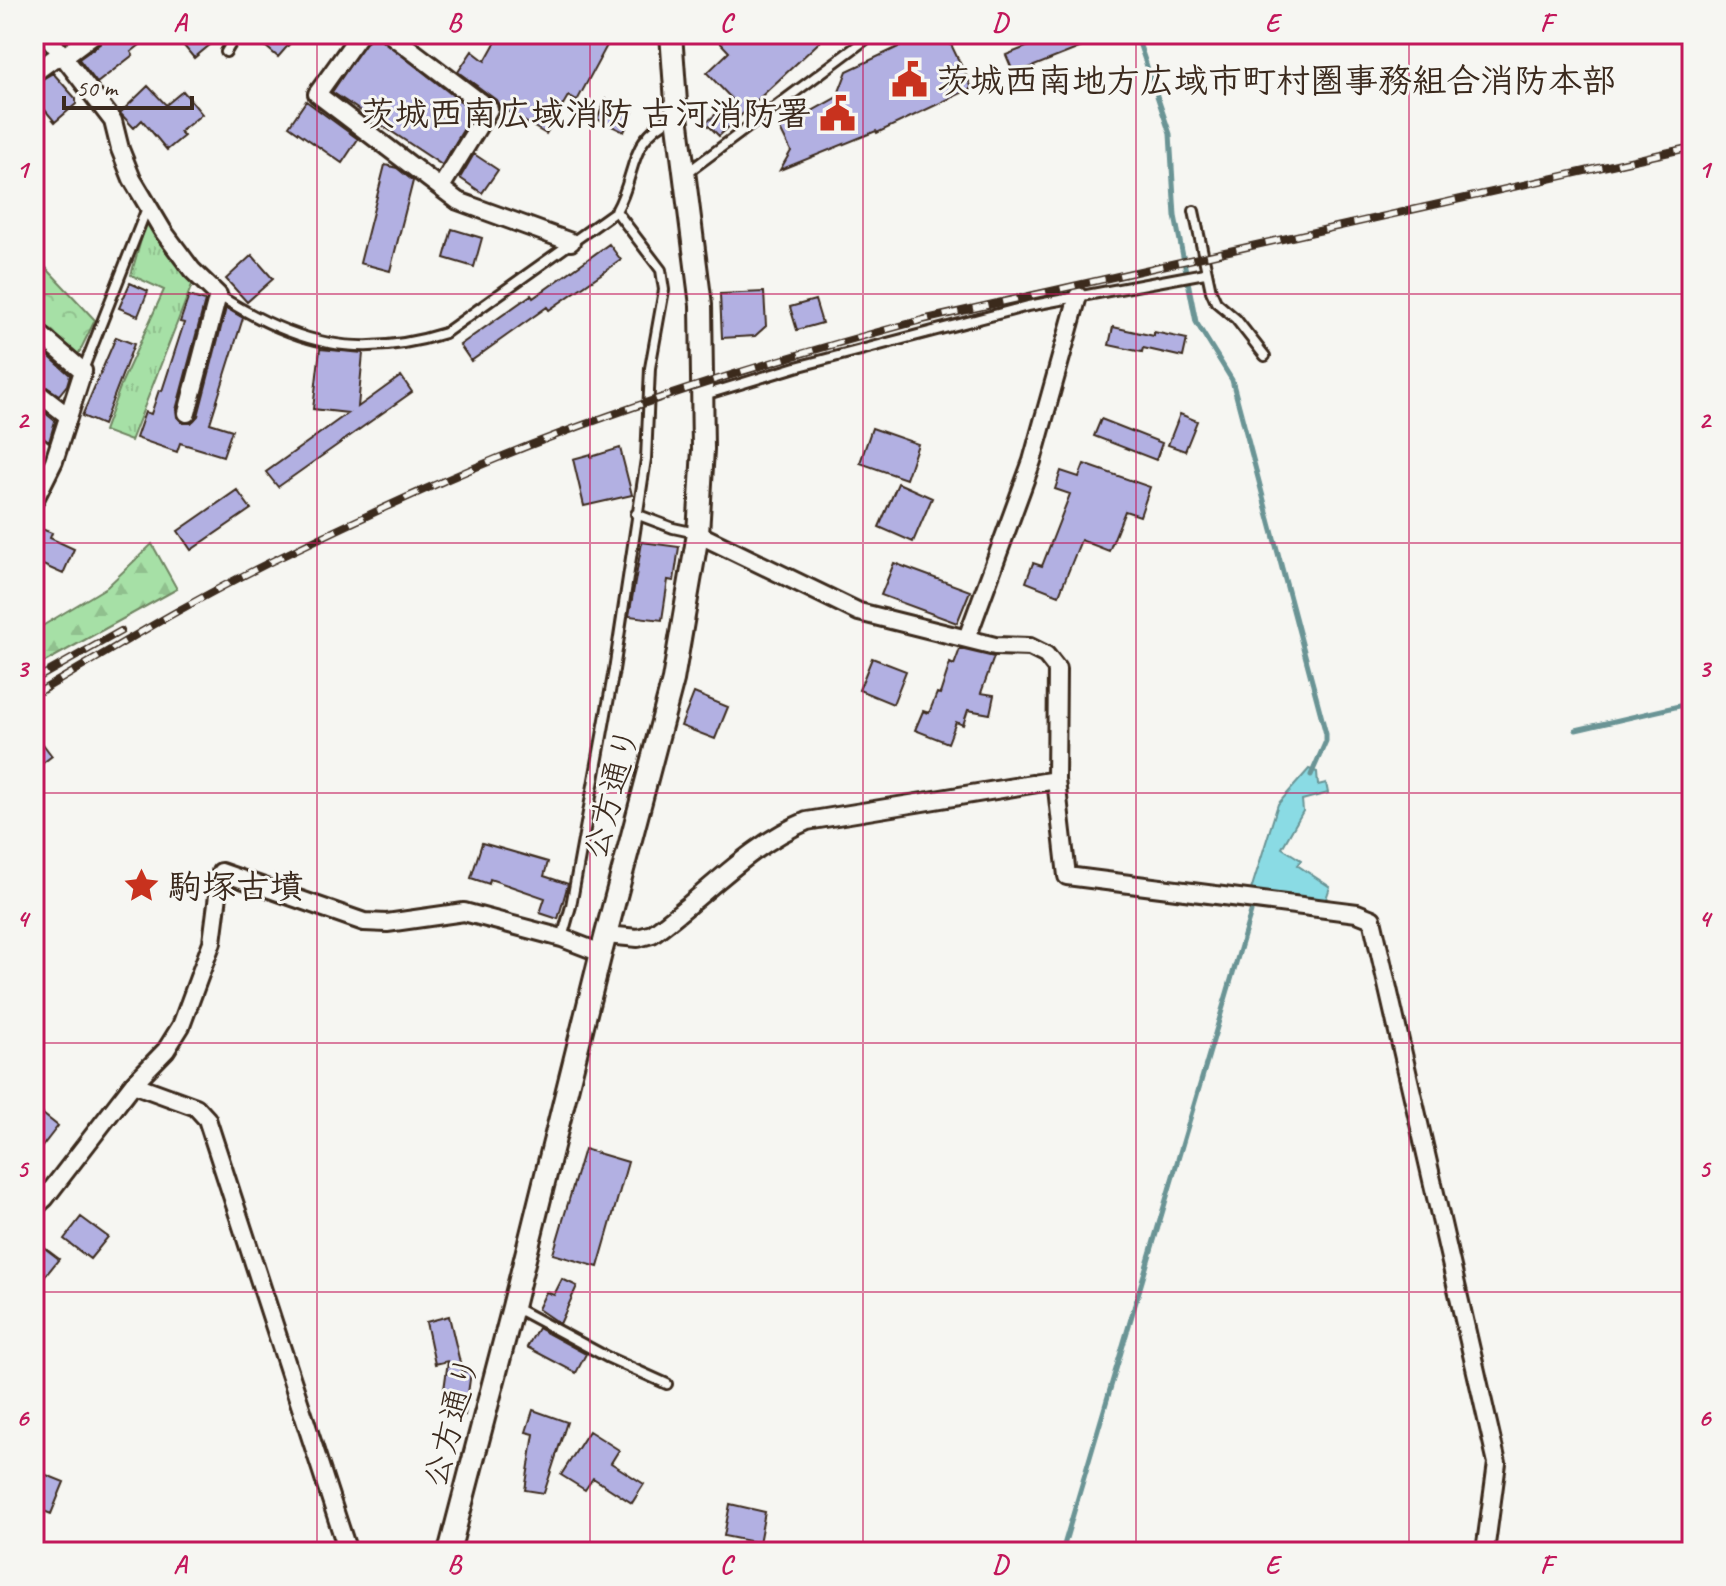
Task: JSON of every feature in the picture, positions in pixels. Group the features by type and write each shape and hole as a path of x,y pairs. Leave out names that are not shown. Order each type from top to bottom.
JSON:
{"street":[{"path":"46,34 113,121 120,149 147,207 192,270 218,295 187,413"},
{"path":"34,73 94,34"},
{"path":"360,34 317,94 458,201 571,242"},
{"path":"390,34 489,109 441,187"},
{"name":"公方通り","path":"449,1552 673,680 698,534 703,449 701,305 677,116 671,34"},
{"path":"967,638 1032,461 1078,296"},
{"path":"34,329 83,371 54,461 34,501"},
{"path":"34,390 68,416"},
{"path":"698,534 881,620 995,646 1030,647 1046,655 1057,669 1056,780 1067,876 1357,913 1372,919 1497,1463 1485,1552"},
{"path":"34,1208 133,1084 166,1050 181,1026 212,942 221,872 364,922 387,923 464,912 562,938 603,944 652,934 760,846 780,832 807,821 1056,780"},
{"path":"133,1084 196,1107 207,1119 348,1552"}],"lane":[{"path":"226,52 237,34"},
{"path":"685,174 873,34"},
{"path":"218,295 280,330 320,342 367,346 413,343 445,333 616,211 640,148 662,122 677,116"},
{"path":"83,371 147,207"},
{"path":"562,938 571,906 614,670 646,459 650,368 664,290 661,270 616,211"},
{"path":"1194,211 1202,273 1216,302 1236,319 1265,356"},
{"path":"703,396 857,350 1078,296 1202,273"},
{"path":"636,514 698,534"},
{"path":"513,1307 607,1357 667,1384"}],"green space":[{"path":"147,219 193,282 131,441 104,431 122,382 164,290 131,275"},
{"path":"34,255 95,320 78,355 34,321"},
{"path":"152,544 177,589 34,668 34,631 107,587"}],"water":[{"path":"1309,769 1317,772 1318,785 1326,783 1328,793 1302,800 1303,811 1282,848 1301,860 1297,865 1330,887 1325,902 1251,890 1278,804"}],"building":[{"path":"105,34 154,34 97,83 79,59 101,43"},
{"path":"174,34 203,34 211,44 194,58"},
{"path":"251,34 285,34 293,40 278,57"},
{"path":"371,34 474,112 442,165 332,92"},
{"path":"500,34 599,34 610,40 577,101 568,96 546,134 500,107 496,100 458,72 472,51 485,61"},
{"path":"712,34 828,34 719,136 706,123 732,99 707,73 729,52"},
{"name":"茨城西南地方広域市町村圏事務組合消防本部","path":"926,34 946,34 972,88 877,133 780,170 791,151 780,129 837,97 847,71"},
{"path":"1059,34 1112,35 1014,74 1006,55"},
{"path":"53,73 76,99 76,104 55,122 34,97 34,84"},
{"path":"148,86 166,105 183,91 202,114 180,132 184,136 167,150 142,120 134,128 120,113"},
{"path":"606,99 633,112 624,132 597,119"},
{"path":"306,101 358,139 342,163 289,126"},
{"path":"474,154 498,170 482,193 460,178"},
{"path":"385,165 397,168 413,181 390,271 360,263"},
{"path":"452,229 482,238 474,267 444,258"},
{"path":"609,244 621,260 471,361 460,345"},
{"path":"252,255 273,279 247,302 226,279"},
{"path":"130,283 148,291 138,316 119,308"},
{"path":"764,292 766,326 755,336 722,338 720,294"},
{"path":"189,296 205,301 176,410 177,417 183,423 191,423 198,416 226,308 243,318 210,423 232,430 223,456 180,443 177,452 136,438 145,412 151,414 159,390 162,391 184,323 180,322"},
{"path":"815,300 822,323 797,330 790,307"},
{"path":"1113,327 1187,339 1183,357 1143,348 1142,352 1109,345"},
{"path":"116,337 134,344 103,425 82,416"},
{"path":"34,343 70,375 59,395 34,379"},
{"path":"320,349 363,353 358,407 401,376 412,392 278,487 266,472 348,413 313,409"},
{"path":"34,404 55,421 49,442 34,431"},
{"path":"1180,414 1197,421 1185,451 1168,445"},
{"path":"1101,419 1162,443 1156,460 1094,436"},
{"path":"872,428 918,444 906,479 860,463"},
{"path":"620,448 632,495 584,506 573,459"},
{"path":"1084,464 1150,487 1140,516 1125,511 1109,551 1081,540 1059,595 1026,582 1033,563 1042,566 1070,494 1055,489 1061,471 1079,477"},
{"path":"898,483 932,498 913,542 879,527"},
{"path":"237,490 251,509 191,550 178,531"},
{"path":"34,526 52,533 50,538 74,549 63,574 34,561"},
{"path":"642,542 679,547 674,581 668,580 662,620 629,616"},
{"path":"894,563 970,591 957,623 881,595"},
{"path":"960,649 994,657 981,693 994,695 990,714 968,710 963,725 956,722 948,743 915,730 923,711 929,713 937,693 940,694 950,663 954,665"},
{"path":"872,658 906,671 893,704 859,690"},
{"path":"694,693 728,707 715,739 681,726"},
{"path":"34,732 52,756 34,770"},
{"path":"482,843 548,862 544,876 568,884 558,919 540,913 545,898 490,879 489,884 471,878"},
{"path":"34,1107 58,1126 34,1157"},
{"path":"584,1149 628,1162 598,1267 553,1254"},
{"path":"81,1217 108,1237 90,1259 64,1239"},
{"path":"34,1240 59,1259 34,1290"},
{"path":"562,1279 577,1286 560,1324 538,1309 546,1292 554,1295"},
{"path":"449,1316 462,1371 471,1372 465,1415 441,1411 448,1361 435,1364 426,1322"},
{"path":"538,1328 586,1354 576,1373 527,1347"},
{"path":"533,1410 567,1422 544,1493 525,1490 534,1434 526,1432"},
{"path":"589,1431 619,1450 611,1463 644,1484 632,1503 593,1478 585,1490 561,1475"},
{"path":"34,1470 64,1482 51,1514 34,1507"},
{"path":"730,1504 765,1512 759,1543 724,1536"}],"waterway":[{"path":"1136,34 1170,134 1175,216 1196,322 1232,380 1326,734 1326,741 1311,775"},
{"path":"1576,730 1692,703"},
{"path":"1062,1552 1251,912"}],"railway":[{"path":"34,695 227,584 358,520 525,447 693,387 922,320 1692,147"},
{"path":"34,680 121,631"}],"place":[{"name":"茨城西南地方広域市町村圏事務組合消防本部","path":"910,80"},
{"name":"茨城西南広域消防 古河消防署","path":"837,113"},
{"name":"駒塚古墳","path":"142,886"}]}
